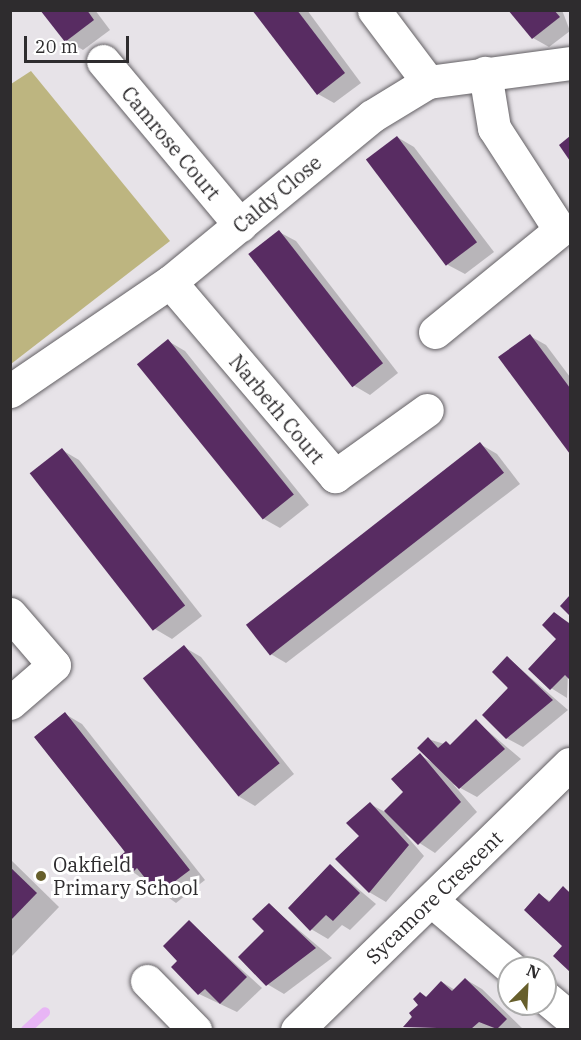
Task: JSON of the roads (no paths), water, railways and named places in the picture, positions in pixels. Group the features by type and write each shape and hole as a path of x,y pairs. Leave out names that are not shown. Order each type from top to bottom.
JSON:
{"street":[{"path":"374,10 428,82"},
{"name":"Camrose Court","path":"103,61 240,225"},
{"name":"Caldy Close","path":"10,392 170,282 372,116 428,82 570,63"},
{"path":"435,332 560,230 494,128 485,73"},
{"name":"Narbeth Court","path":"170,282 335,476 427,410"},
{"path":"10,614 54,665 10,703"},
{"name":"Sycamore Crescent","path":"297,1029 570,764"},
{"path":"431,900 497,956"},
{"path":"147,981 195,1029"},
{"path":"557,1007 570,1018"}],"waterway":[{"path":"26,1030 45,1012"}],"place":[{"name":"Oakfield Primary School","path":"41,876"}]}
